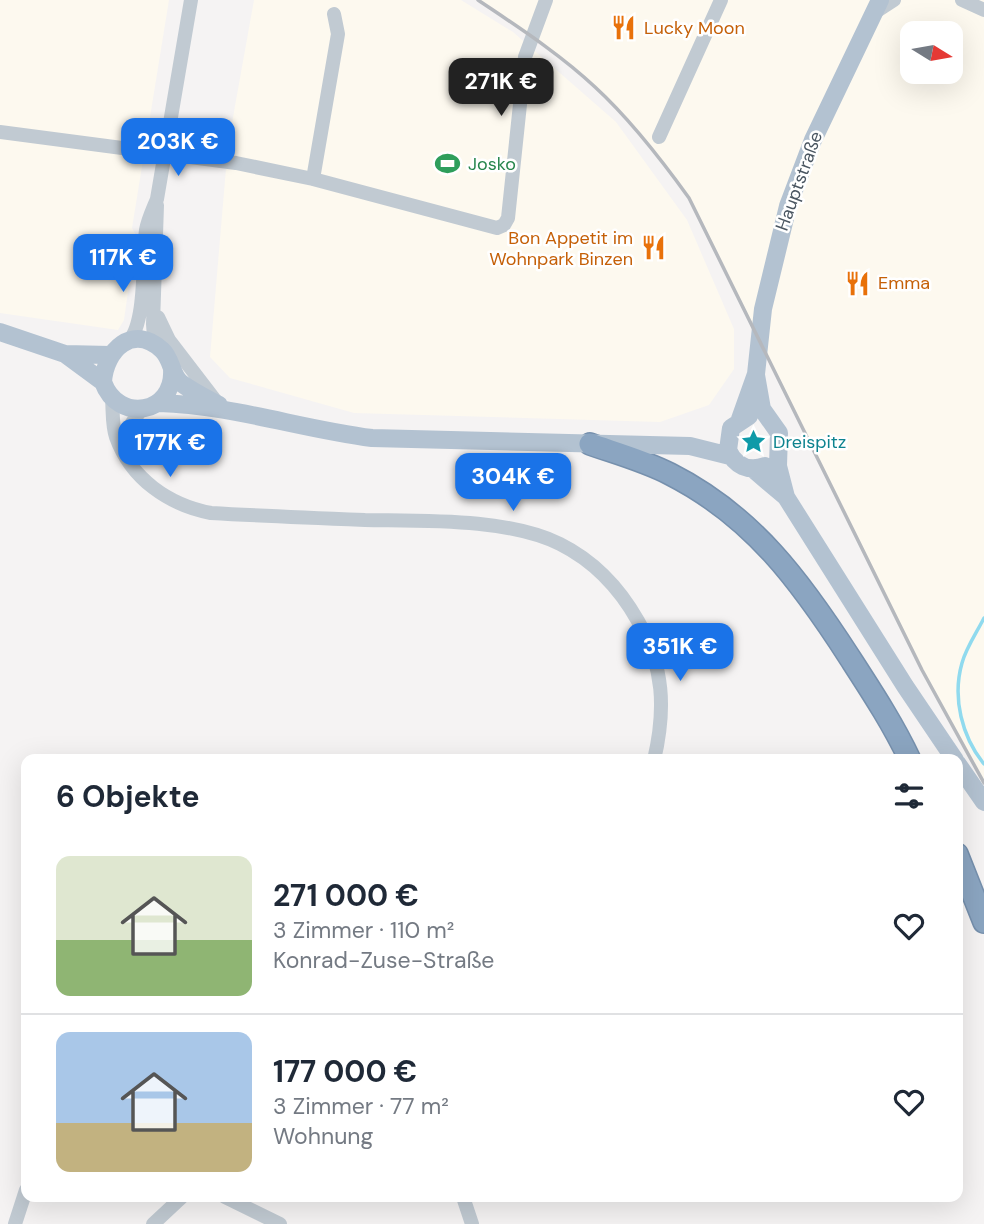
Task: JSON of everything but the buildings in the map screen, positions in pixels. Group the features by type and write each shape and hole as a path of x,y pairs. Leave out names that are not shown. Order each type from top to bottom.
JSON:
{"highway":[{"path":"590,444 668,472 696,488 747,526 785,563 813,600 879,702 907,754"},
{"path":"963,869 984,922"}],"main road":[{"name":"Hauptstraße","path":"877,6 813,140 788,206 763,309 755,374 727,444 730,456 742,467 753,469 786,497 905,686 951,754"},
{"path":"0,332 65,354 110,355"},
{"path":"103,382 104,367 110,355 128,342 147,341 161,349 178,381 223,407"},
{"path":"65,354 103,382 112,399 123,407 141,410 159,403 223,407 319,431 372,438 690,446 730,456"},
{"path":"159,403 170,386 172,369"},
{"name":"Hauptstraße","path":"755,374 762,409 779,433 777,454 786,497"},
{"path":"690,446 751,416 768,420"},
{"path":"753,469 767,465 777,454"},
{"name":"Hauptstraße","path":"963,771 984,802"}],"street":[{"path":"161,349 154,337 157,199 191,0"},
{"path":"0,132 236,163 313,179 497,228 504,225 508,218 525,57 534,25 546,0"},
{"path":"659,137 721,0"},
{"path":"877,6 894,0"},
{"path":"962,0 984,10"},
{"path":"313,179 338,34 334,14"},
{"path":"128,342 134,336 138,319 146,229 157,199"},
{"path":"156,308 169,340 223,407"},
{"path":"112,399 116,438 138,473 155,490 191,509 211,513 424,521 499,528 529,533 561,544 596,568 623,595 649,641 662,684 661,732 656,754"},
{"path":"122,448 127,430 141,410"},
{"path":"15,1224 22,1202"},
{"path":"153,1224 177,1202"},
{"path":"235,1202 280,1224"},
{"path":"465,1202 472,1224"}],"shaded area":[{"path":"0,0 169,0 132,228 136,235 124,320 118,330 0,313"},
{"path":"254,0 461,0 513,32 616,122 687,220 734,329 734,369 709,405 660,422 354,413 230,378 210,357 228,145"},
{"path":"478,0 984,0 984,783 922,670 689,198 653,148 595,86 541,43"}],"waterway":[{"path":"984,618 964,657 958,690 965,729 984,764"}],"railway":[{"path":"478,0 553,52 595,87 645,140 689,198 922,670 984,783"}],"place":[{"name":"Lucky Moon","path":"624,28"},
{"name":"Josko","path":"448,164"},
{"name":"Bon Appetit im Wohnpark Binzen","path":"653,248"},
{"name":"Emma","path":"858,283"},
{"name":"Dreispitz","path":"753,442"}]}
